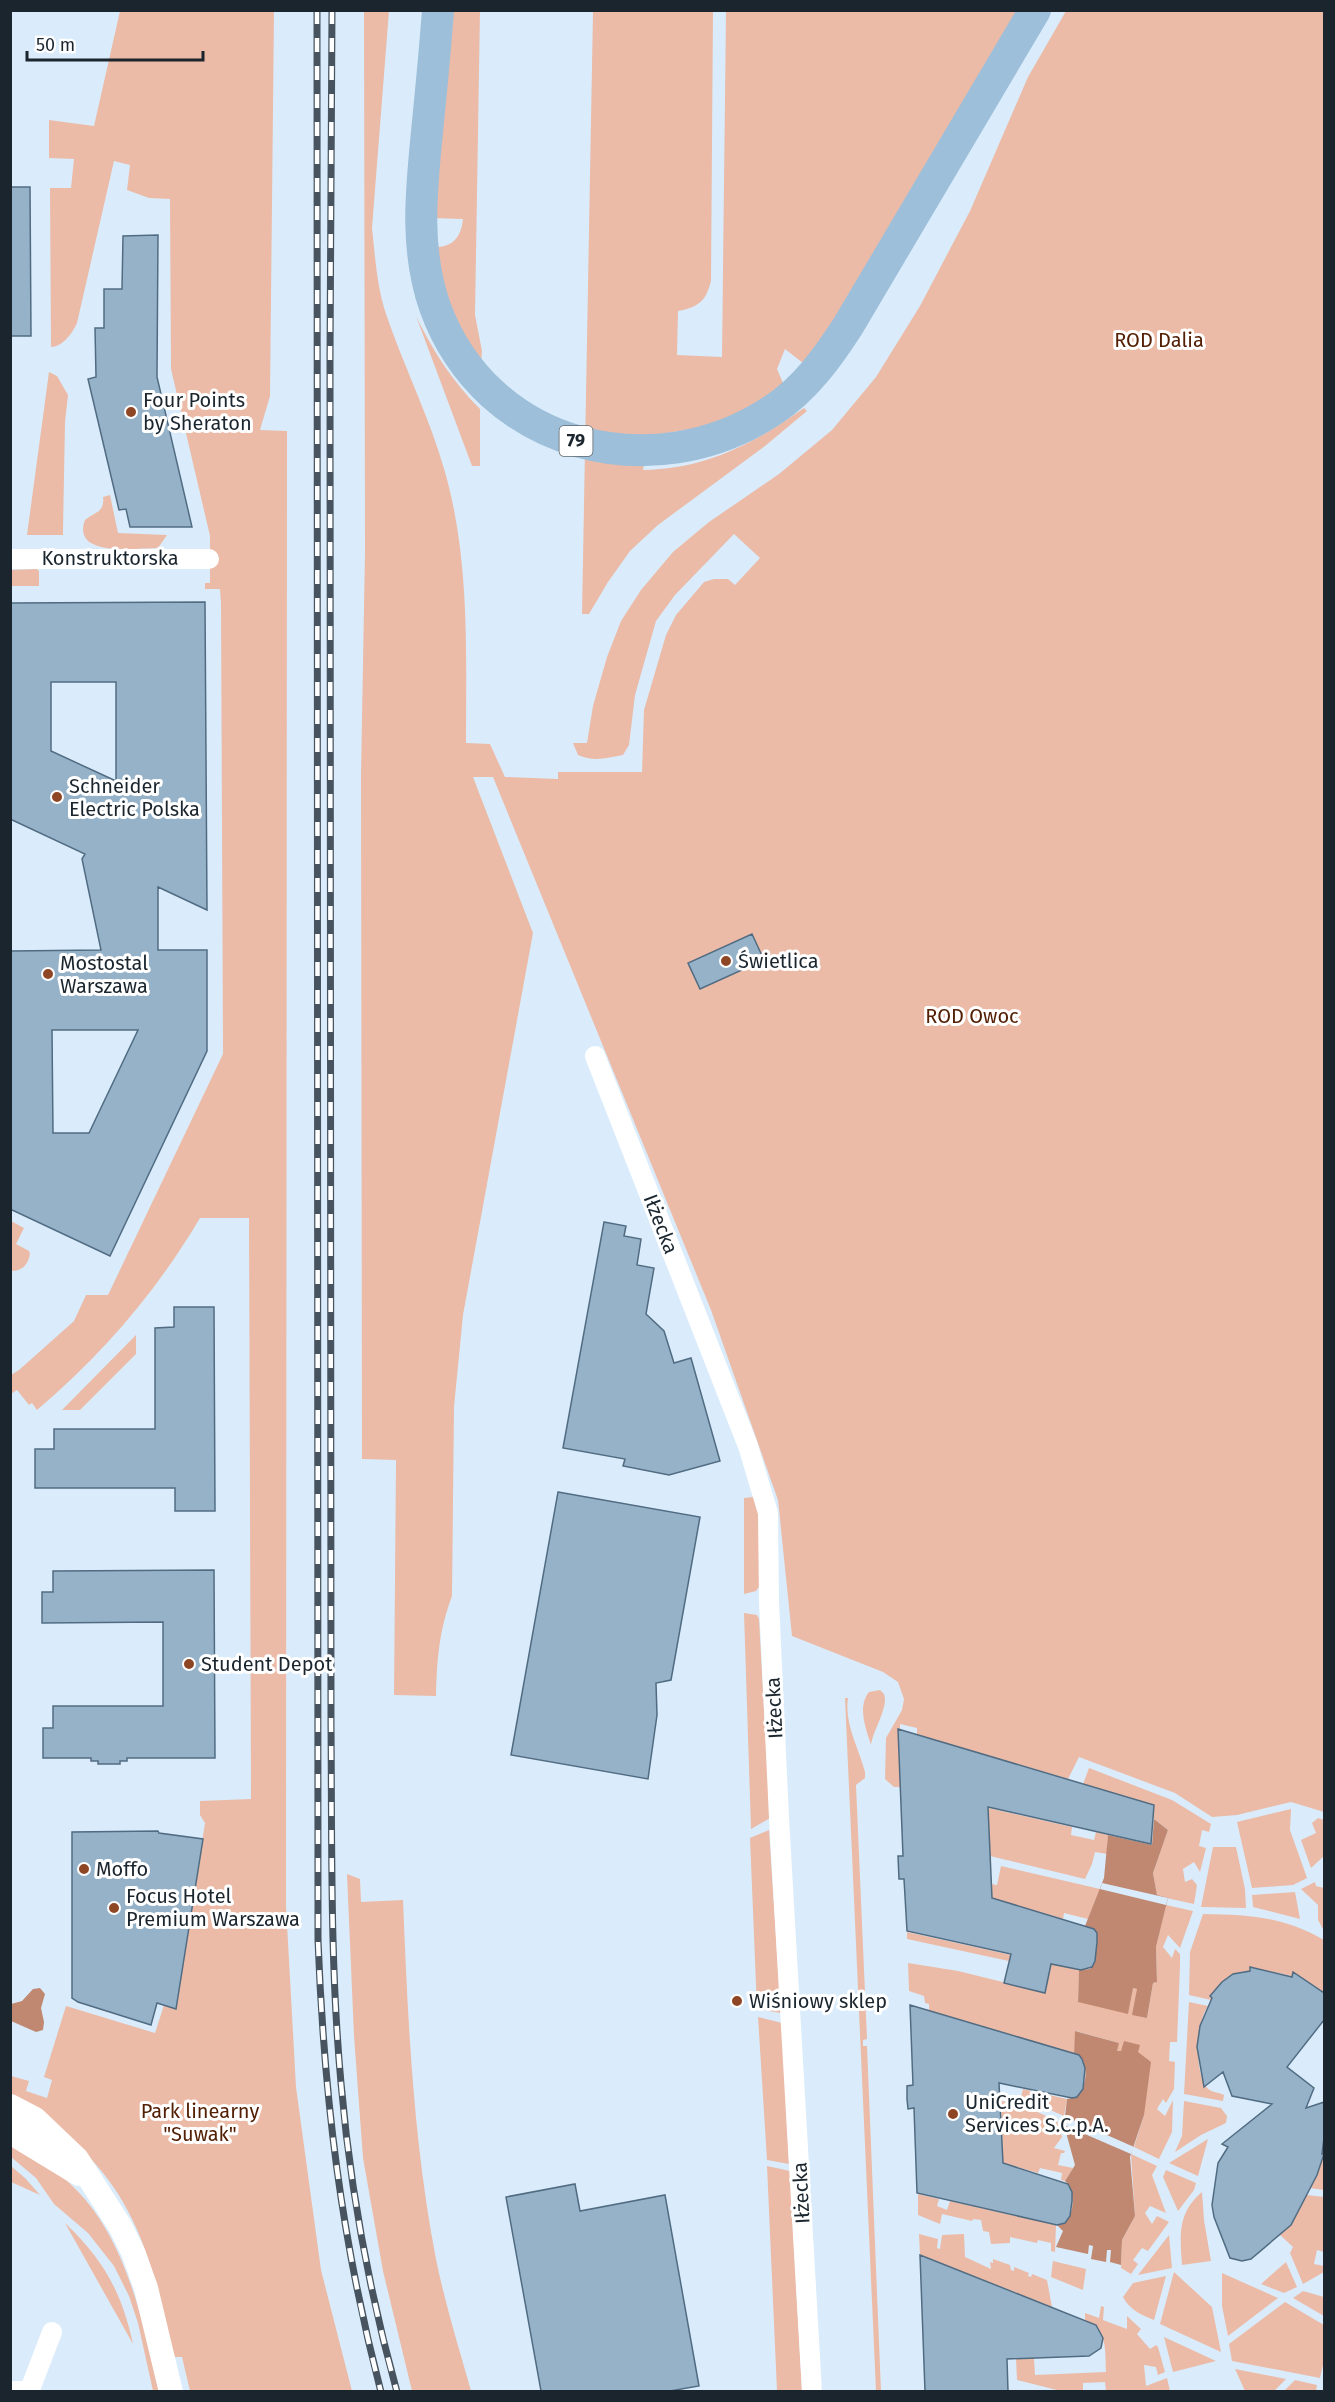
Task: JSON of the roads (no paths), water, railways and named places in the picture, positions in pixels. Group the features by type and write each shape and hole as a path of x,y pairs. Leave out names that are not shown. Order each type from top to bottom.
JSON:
{"main road":[{"name":"79","path":"438,10 422,183 421,246 426,278 435,308 448,336 483,384 517,412 552,433 614,450 657,452 701,445 750,425 775,409 815,372 848,326 1035,10"}],"street":[{"name":"Konstruktorska","path":"10,559 209,559"},
{"name":"Iłżecka","path":"595,1056 744,1435 768,1513 769,1602 778,1794 812,2391"},
{"path":"10,2106 34,2119 77,2159 120,2226 133,2252 152,2313 171,2391"},
{"path":"10,2132 89,2180"},
{"path":"10,2391 29,2391 52,2332"}],"railway":[{"path":"317,10 318,1940 325,2055 337,2167 355,2279 381,2392"},
{"path":"332,10 330,357 333,1948 337,2038 355,2200 369,2277 397,2392"}],"place":[{"name":"Four Points by Sheraton","path":"131,412"},
{"name":"Schneider Electric Polska","path":"57,797"},
{"name":"Świetlica","path":"726,961"},
{"name":"Mostostal Warszawa","path":"48,974"},
{"name":"Student Depot","path":"189,1664"},
{"name":"Moffo","path":"84,1869"},
{"name":"Focus Hotel Premium Warszawa","path":"114,1908"},
{"name":"Wiśniowy sklep","path":"737,2001"},
{"name":"UniCredit Services S.C.p.A.","path":"953,2114"}],"park label":[{"name":"ROD Dalia","path":"1159,340"},
{"name":"ROD Owoc","path":"972,1016"},
{"name":"Park linearny \"Suwak\"","path":"200,2122"}]}
